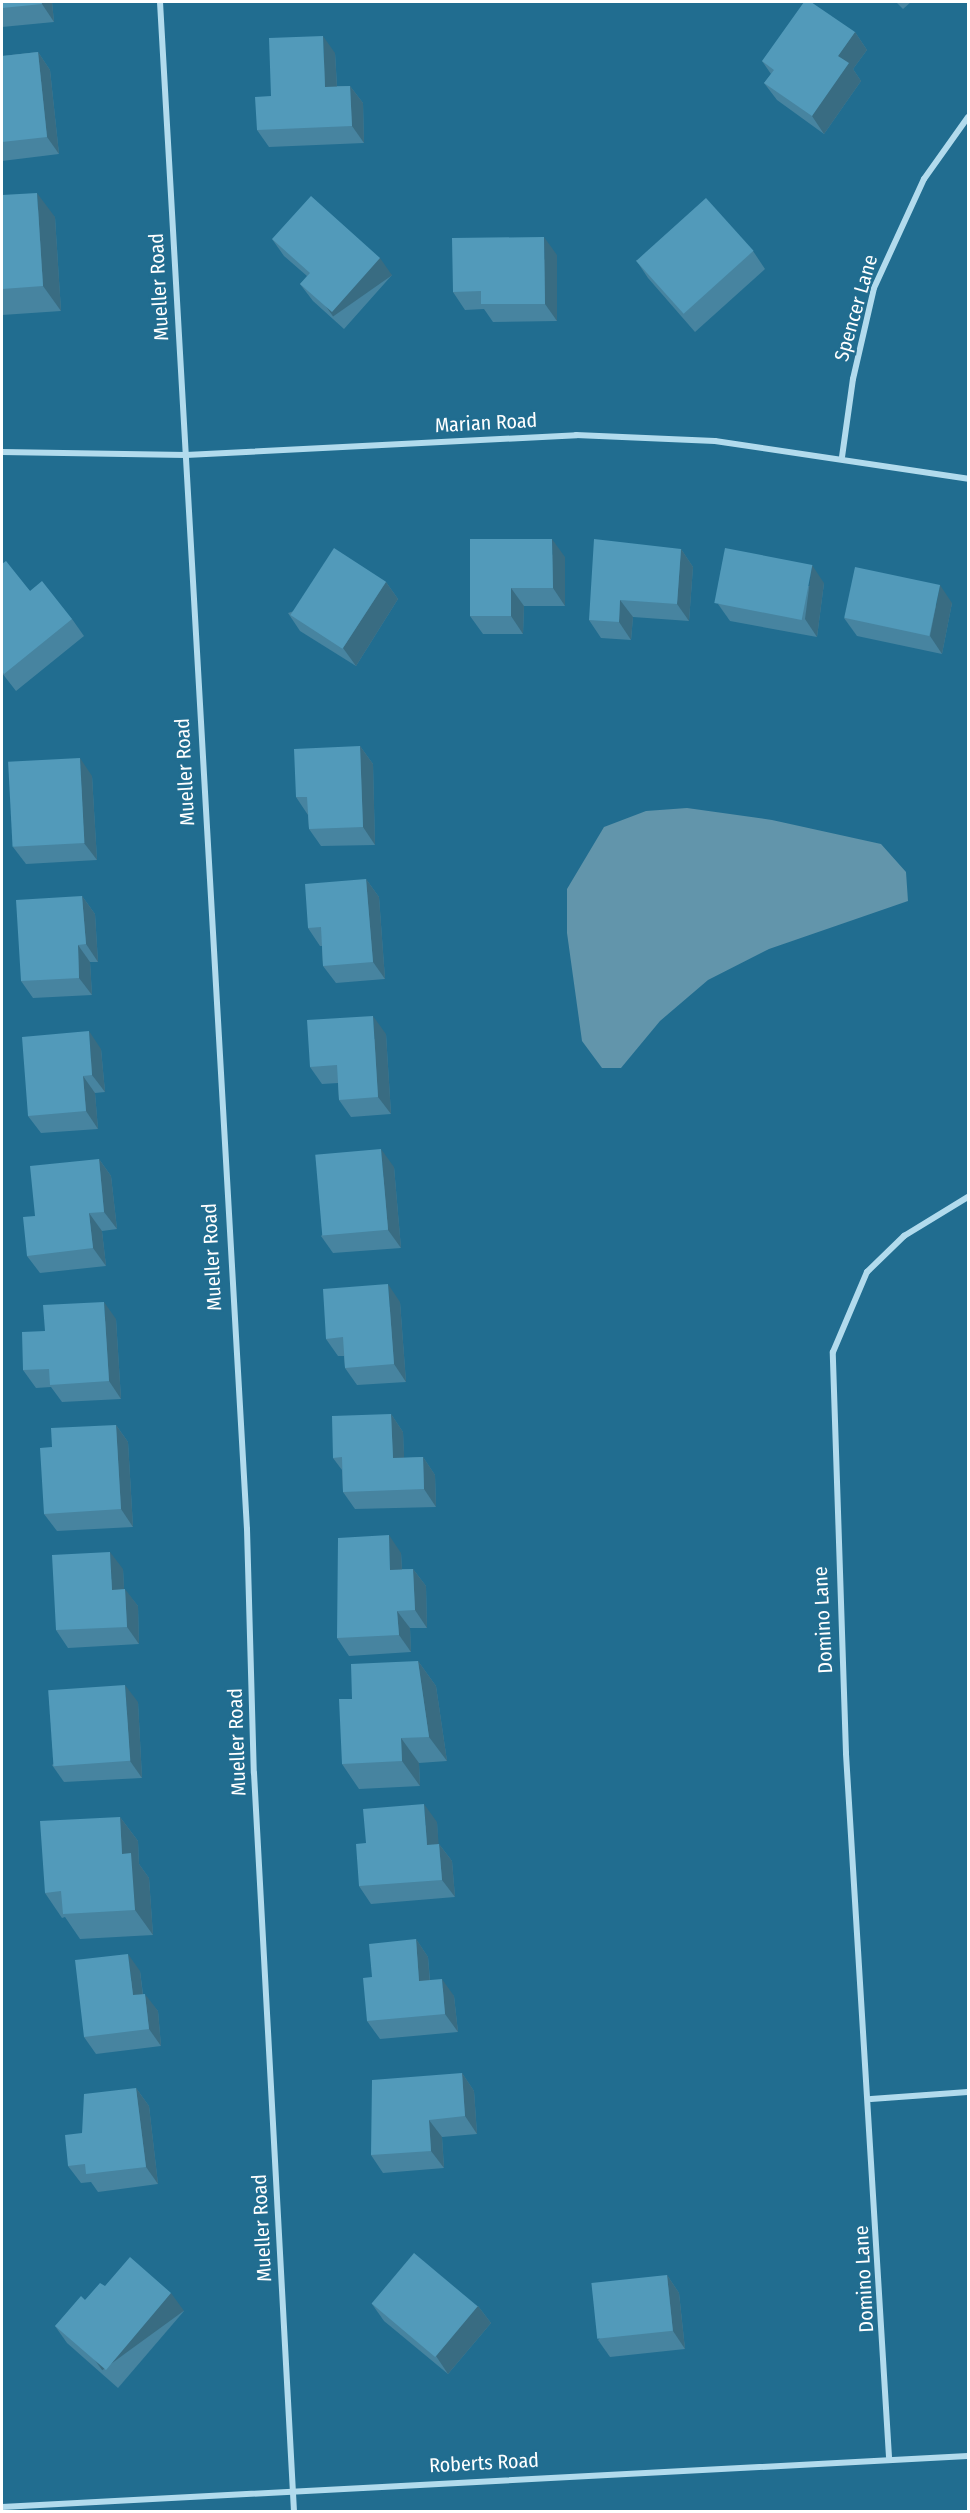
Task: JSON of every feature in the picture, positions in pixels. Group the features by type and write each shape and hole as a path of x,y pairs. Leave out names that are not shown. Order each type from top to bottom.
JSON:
{"street":[{"name":"Mueller Road","path":"160,2 247,1529 254,1773 294,2511"},
{"name":"Spencer Lane","path":"842,457 853,379 874,288 924,179 969,117"},
{"name":"Marian Road","path":"2,452 186,455 576,435 715,441 842,457 969,479"},
{"name":"Domino Lane","path":"889,2457 871,2099 846,1754 833,1352 867,1272 904,1236 969,1197"},
{"path":"871,2099 969,2092"},
{"name":"Roberts Road","path":"2,2506 889,2457 969,2456"}],"water":[{"path":"687,808 772,820 881,844 906,872 908,901 769,949 708,980 660,1021 621,1068 602,1068 582,1041 567,933 567,889 604,827 646,811"}],"building":[{"path":"2,2 41,2 42,4 2,8"},
{"path":"804,2 811,2 855,32 838,56 849,63 812,116 764,83 774,70 762,61"},
{"path":"323,36 325,87 350,86 352,126 257,130 255,97 271,96 269,38"},
{"path":"38,52 47,137 2,142 2,56"},
{"path":"37,193 43,286 2,289 2,195"},
{"path":"311,196 380,258 332,312 300,284 310,273 272,239"},
{"path":"706,198 754,251 684,314 636,261"},
{"path":"544,237 545,304 481,304 481,291 453,292 452,238"},
{"path":"470,539 552,539 553,588 511,588 511,616 470,616"},
{"path":"594,539 681,549 677,604 620,600 619,622 589,620"},
{"path":"334,548 386,582 342,649 290,615"},
{"path":"725,548 812,565 802,620 714,603"},
{"path":"6,561 30,591 42,581 72,619 4,674 2,671 2,564"},
{"path":"855,567 940,585 929,636 844,618"},
{"path":"360,746 363,827 309,829 307,797 296,797 294,749"},
{"path":"80,758 84,843 13,847 8,762"},
{"path":"366,879 373,962 323,966 321,927 308,928 305,884"},
{"path":"82,896 86,944 78,945 79,978 21,981 16,900"},
{"path":"373,1016 378,1097 339,1100 337,1065 310,1067 307,1020"},
{"path":"89,1031 92,1075 83,1076 86,1111 28,1116 22,1037"},
{"path":"381,1149 388,1230 322,1235 315,1155"},
{"path":"99,1159 104,1212 89,1213 93,1248 27,1256 23,1217 35,1216 30,1166"},
{"path":"388,1284 394,1364 345,1368 343,1337 326,1339 323,1289"},
{"path":"104,1302 109,1381 50,1385 49,1369 23,1370 22,1332 45,1331 43,1305"},
{"path":"391,1414 393,1458 423,1457 424,1489 343,1492 342,1457 333,1458 332,1416"},
{"path":"116,1425 121,1509 44,1514 40,1448 52,1447 51,1428"},
{"path":"389,1535 390,1570 413,1569 415,1610 397,1611 399,1635 337,1638 338,1538"},
{"path":"110,1552 112,1590 125,1589 127,1627 56,1630 52,1555"},
{"path":"418,1661 429,1737 401,1738 402,1761 342,1764 339,1699 352,1699 351,1664"},
{"path":"125,1685 130,1761 53,1766 48,1690"},
{"path":"424,1804 427,1845 439,1844 442,1880 359,1886 356,1844 366,1843 363,1809"},
{"path":"120,1817 122,1854 131,1853 135,1910 63,1914 61,1891 45,1893 40,1821"},
{"path":"416,1939 419,1981 442,1979 445,2014 367,2021 363,1978 372,1977 369,1944"},
{"path":"128,1954 133,1995 145,1994 149,2029 84,2037 75,1960"},
{"path":"462,2073 465,2116 429,2120 431,2151 371,2155 372,2080"},
{"path":"136,2088 146,2167 86,2174 85,2164 68,2166 65,2135 82,2133 84,2094"},
{"path":"414,2253 478,2306 435,2357 372,2304"},
{"path":"130,2257 171,2293 106,2370 55,2326 81,2296 85,2300 100,2283 105,2286"},
{"path":"667,2275 673,2331 597,2339 591,2283"}]}
